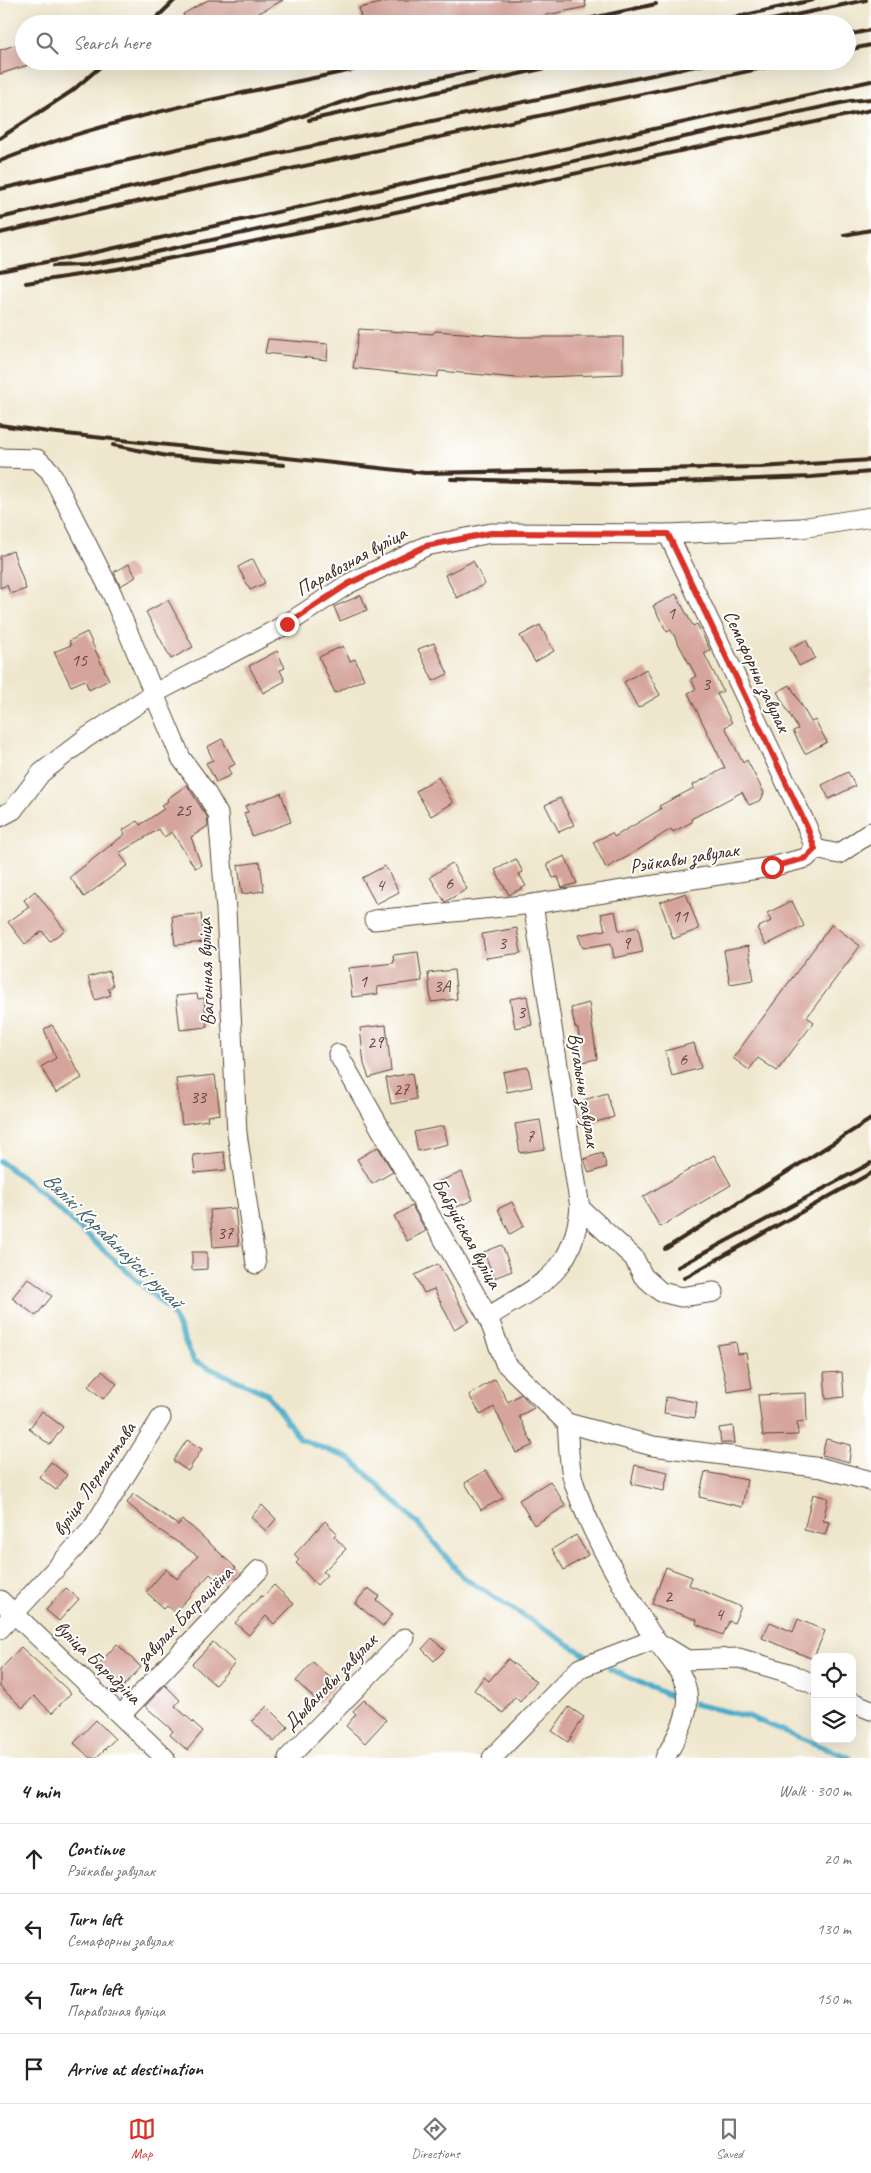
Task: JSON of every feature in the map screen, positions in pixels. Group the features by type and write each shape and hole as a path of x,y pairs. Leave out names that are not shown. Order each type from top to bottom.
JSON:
{"street":[{"name":"Вагонная вуліца","path":"0,458 37,459 50,471 112,594 181,758 205,791 218,814 226,910 237,1133 256,1264"},
{"name":"Паравозная вуліца","path":"0,817 13,810 41,773 86,738 153,694 287,624 348,584 426,546 491,533 668,534 801,528 871,517"},
{"name":"Семафорны завулак","path":"668,534 807,827 815,849"},
{"path":"815,849 839,854 871,832"},
{"name":"Рэйкавы завулак","path":"533,904 772,867 806,858 815,849"},
{"path":"374,920 533,904"},
{"name":"Вугальны завулак","path":"488,1317 552,1276 569,1252 577,1233 580,1208 533,904"},
{"name":"Бабруйская вуліца","path":"338,1054 488,1317 505,1363 567,1423 653,1446 822,1468 871,1481"},
{"path":"580,1208 634,1258 643,1276 661,1292 681,1297 714,1292"},
{"name":"вуліца Лермантава","path":"0,1629 92,1529 161,1418"},
{"path":"567,1423 571,1469 588,1519 610,1565 654,1640 677,1669 686,1688 686,1716 665,1758"},
{"name":"завулак Баграціёна","path":"121,1715 259,1570"},
{"name":"вуліца Барадзіна","path":"0,1600 165,1758"},
{"name":"Дывановы завулак","path":"288,1758 404,1638"},
{"path":"654,1640 687,1660 739,1658 788,1673 811,1683"},
{"path":"492,1758 580,1668 654,1640"},
{"path":"856,1704 871,1710"}],"building":[{"path":"208,0 283,0 256,15 183,14"},
{"path":"394,0 585,0 586,7 547,15 360,15 359,8"},
{"path":"15,45 15,69 0,74 0,50"},
{"path":"359,329 433,334 435,331 518,337 623,337 623,374 517,378 439,371 437,377 353,368"},
{"path":"268,339 328,344 327,360 265,353"},
{"path":"13,551 26,589 10,594 7,585 0,588 0,556"},
{"path":"253,559 265,583 250,590 238,567"},
{"path":"473,561 485,584 457,598 445,575"},
{"path":"129,564 136,577 120,586 114,572"},
{"path":"676,594 693,626 697,624 710,650 704,653 723,691 717,694 732,723 725,727 743,763 747,760 764,793 761,800 749,805 742,792 691,819 692,822 673,832 671,829 606,868 593,842 612,833 614,837 661,809 659,806 694,788 693,785 725,768 688,693 696,689 691,679 696,676 671,630 667,632 653,606"},
{"path":"361,595 367,610 340,621 334,607"},
{"path":"168,600 193,647 171,659 146,612"},
{"path":"540,625 554,651 535,662 520,636"},
{"path":"87,632 109,680 89,690 85,680 71,686 54,652 71,645 69,641"},
{"path":"806,640 815,658 799,666 790,648"},
{"path":"434,643 448,674 433,681 418,649"},
{"path":"343,646 350,661 355,659 364,679 335,693 319,657"},
{"path":"277,651 285,668 280,670 285,681 263,693 249,666"},
{"path":"646,669 660,695 638,708 624,682"},
{"path":"790,685 811,722 815,720 827,742 805,754 793,731 798,729 777,692"},
{"path":"222,739 235,764 228,768 231,775 216,782 206,763 213,760 207,747"},
{"path":"848,772 855,786 829,799 822,785"},
{"path":"438,777 453,803 431,816 416,791"},
{"path":"187,785 207,817 208,826 191,837 201,865 195,868 172,832 164,837 159,829 119,853 128,865 84,897 70,877 125,834 123,830 137,821 140,825 164,809 161,806 168,801 167,799"},
{"path":"281,793 291,822 252,836 244,813 248,812 245,806"},
{"path":"560,798 574,825 559,832 545,805"},
{"path":"565,856 577,883 562,888 558,877 553,878 547,864"},
{"path":"516,859 523,872 519,874 526,886 509,895 495,870"},
{"path":"260,862 264,891 242,894 238,865"},
{"path":"452,863 467,889 445,902 430,877"},
{"path":"385,866 399,892 376,904 362,878"},
{"path":"35,891 65,930 50,941 42,931 25,944 8,922 29,907 24,900"},
{"path":"686,893 699,929 673,939 660,902"},
{"path":"792,901 804,926 766,945 757,928 771,921 767,913"},
{"path":"615,911 619,931 638,927 643,952 614,958 611,943 583,948 578,935 605,930 601,914"},
{"path":"201,914 204,942 175,945 172,916"},
{"path":"832,924 860,946 807,1017 814,1022 777,1071 758,1058 749,1070 733,1058"},
{"path":"517,928 521,953 486,958 482,934"},
{"path":"748,946 754,980 730,984 724,951"},
{"path":"418,952 422,981 377,987 378,994 352,997 349,968 394,963 393,955"},
{"path":"454,970 457,999 431,1002 428,973"},
{"path":"109,971 113,986 108,988 111,995 95,1000 88,977"},
{"path":"197,994 198,999 204,998 207,1027 180,1030 176,996"},
{"path":"527,996 532,1025 515,1028 510,999"},
{"path":"589,1003 597,1059 582,1062 578,1029 575,1027 571,1008"},
{"path":"52,1025 82,1078 56,1093 41,1067 56,1058 44,1029"},
{"path":"386,1025 391,1071 369,1078 364,1064 360,1028"},
{"path":"694,1043 701,1068 672,1076 665,1051"},
{"path":"528,1067 532,1087 507,1092 503,1072"},
{"path":"412,1073 416,1099 391,1104 386,1078"},
{"path":"215,1075 220,1114 207,1116 208,1120 182,1124 176,1079"},
{"path":"607,1093 614,1117 585,1125 581,1111 587,1109 584,1100"},
{"path":"540,1120 545,1149 520,1153 515,1124"},
{"path":"444,1126 448,1144 418,1151 414,1132"},
{"path":"378,1147 393,1172 372,1184 357,1159"},
{"path":"224,1152 226,1170 195,1173 193,1155"},
{"path":"602,1153 607,1167 589,1173 584,1159"},
{"path":"714,1155 731,1185 660,1227 643,1197"},
{"path":"462,1172 473,1200 450,1210 438,1182"},
{"path":"512,1202 524,1226 510,1234 498,1209"},
{"path":"412,1206 426,1231 407,1241 394,1216"},
{"path":"235,1208 239,1245 213,1247 210,1210"},
{"path":"502,1245 512,1271 494,1278 484,1252"},
{"path":"192,1252 207,1252 207,1269 192,1270"},
{"path":"438,1264 469,1321 454,1329 434,1289 424,1293 415,1275"},
{"path":"28,1278 52,1296 36,1316 12,1298"},
{"path":"736,1342 738,1354 746,1353 752,1388 728,1392 717,1345"},
{"path":"102,1371 117,1384 103,1399 88,1386"},
{"path":"842,1372 844,1397 826,1399 824,1373"},
{"path":"495,1379 508,1402 521,1394 534,1408 519,1416 533,1445 516,1453 494,1407 481,1415 469,1395"},
{"path":"806,1393 807,1421 797,1422 798,1435 763,1436 758,1395"},
{"path":"666,1397 697,1402 695,1418 664,1413"},
{"path":"42,1411 63,1427 50,1445 29,1429"},
{"path":"733,1426 735,1443 721,1443 719,1428"},
{"path":"826,1439 851,1445 849,1462 822,1455"},
{"path":"187,1440 202,1449 188,1471 173,1461"},
{"path":"51,1462 67,1475 56,1490 39,1477"},
{"path":"635,1465 668,1472 664,1491 631,1484"},
{"path":"486,1470 503,1498 481,1510 465,1483"},
{"path":"705,1472 747,1480 742,1507 699,1497"},
{"path":"550,1481 566,1506 534,1525 519,1500"},
{"path":"133,1494 178,1525 182,1520 192,1527 236,1568 221,1584 210,1574 175,1612 167,1605 164,1608 146,1592 166,1569 177,1579 198,1556 158,1529 127,1503"},
{"path":"813,1494 828,1498 823,1521 829,1522 825,1535 804,1530"},
{"path":"262,1505 276,1519 266,1531 251,1517"},
{"path":"325,1521 337,1533 334,1536 346,1549 323,1572 327,1575 317,1585 296,1563 299,1560 294,1555"},
{"path":"576,1535 588,1555 564,1570 552,1549"},
{"path":"666,1567 692,1577 689,1585 741,1607 734,1623 729,1621 723,1635 696,1624 697,1620 652,1604"},
{"path":"274,1585 294,1604 274,1624 266,1616 249,1635 235,1623"},
{"path":"66,1588 79,1599 59,1621 46,1610"},
{"path":"368,1588 379,1596 376,1600 393,1614 383,1626 355,1603"},
{"path":"798,1619 825,1631 816,1653 811,1653 811,1658 762,1638 770,1622 793,1632"},
{"path":"432,1638 445,1650 434,1661 422,1649"},
{"path":"213,1642 235,1663 215,1685 192,1664"},
{"path":"117,1644 141,1667 122,1688 98,1665"},
{"path":"21,1647 71,1693 52,1713 34,1696 23,1708 0,1687 0,1670"},
{"path":"508,1659 536,1682 520,1702 515,1697 503,1713 474,1690 484,1677 489,1681"},
{"path":"313,1662 337,1684 319,1703 296,1681"},
{"path":"165,1685 180,1700 175,1706 203,1731 187,1750 170,1735 173,1731 145,1706"},
{"path":"364,1700 386,1720 365,1743 346,1726 356,1714 353,1711"},
{"path":"267,1706 288,1727 274,1742 252,1721"},
{"path":"569,1707 584,1717 568,1742 552,1731"},
{"path":"96,1720 115,1739 96,1758 90,1758 74,1743"}],"waterway":[{"name":"Вялікі Карабанаўскі ручай","path":"0,1161 27,1181 171,1311 194,1361 267,1394 300,1439 351,1459 419,1525 464,1578 587,1656"},
{"name":"Вялікі Карабанаўскі ручай","path":"610,1669 679,1700"},
{"name":"Вялікі Карабанаўскі ручай","path":"694,1704 750,1717 850,1758"}],"railway":[{"path":"159,15 175,0"},
{"path":"746,15 813,0"},
{"path":"795,15 866,0"},
{"path":"606,15 656,4"},
{"path":"856,33 871,30"},
{"path":"856,48 871,45"},
{"path":"0,138 72,91 96,70"},
{"path":"0,161 47,144 145,115 350,70"},
{"path":"0,189 262,130 369,93 478,70"},
{"path":"309,120 537,70"},
{"path":"0,218 260,157 677,70"},
{"path":"0,233 84,213 754,70"},
{"path":"0,271 92,253 871,81"},
{"path":"53,266 85,265 133,257 850,101 871,99"},
{"path":"26,283 117,269 340,224 871,110"},
{"path":"844,235 871,230"},
{"path":"0,425 48,432 425,473 761,467 871,460"},
{"path":"113,445 167,456 284,465"},
{"path":"451,479 625,484 811,477 871,472"},
{"path":"665,1249 871,1119"},
{"path":"678,1267 871,1163"},
{"path":"684,1278 871,1173"}],"route":[{"path":"287,624 348,584 426,546 491,533 668,534 807,827 815,849 806,858 772,867"}]}
